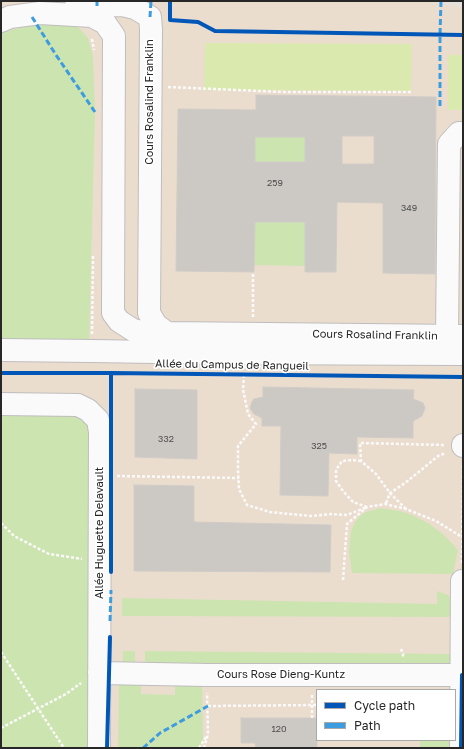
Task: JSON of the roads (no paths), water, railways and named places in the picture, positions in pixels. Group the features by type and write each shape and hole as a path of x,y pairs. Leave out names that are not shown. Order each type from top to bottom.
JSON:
{"street":[{"name":"Cours Rosalind Franklin","path":"1,4 31,8 122,5 136,8 150,17 149,313"},
{"path":"1,20 10,17 40,13 92,16 105,23 114,36 112,313 129,318 149,313 156,325 167,333"},
{"path":"455,336 449,144 459,133 463,133"},
{"name":"Cours Rosalind Franklin","path":"112,313 119,321 133,330 147,333 455,336"},
{"path":"1,350 219,354 463,354"},
{"name":"Allée Huguette Delavault","path":"1,404 78,405 88,410 98,420 100,432 100,564 91,677 99,748"},
{"path":"461,748 463,581"},
{"name":"Cours Rose Dieng-Kuntz","path":"91,677 207,675 462,675"}]}
